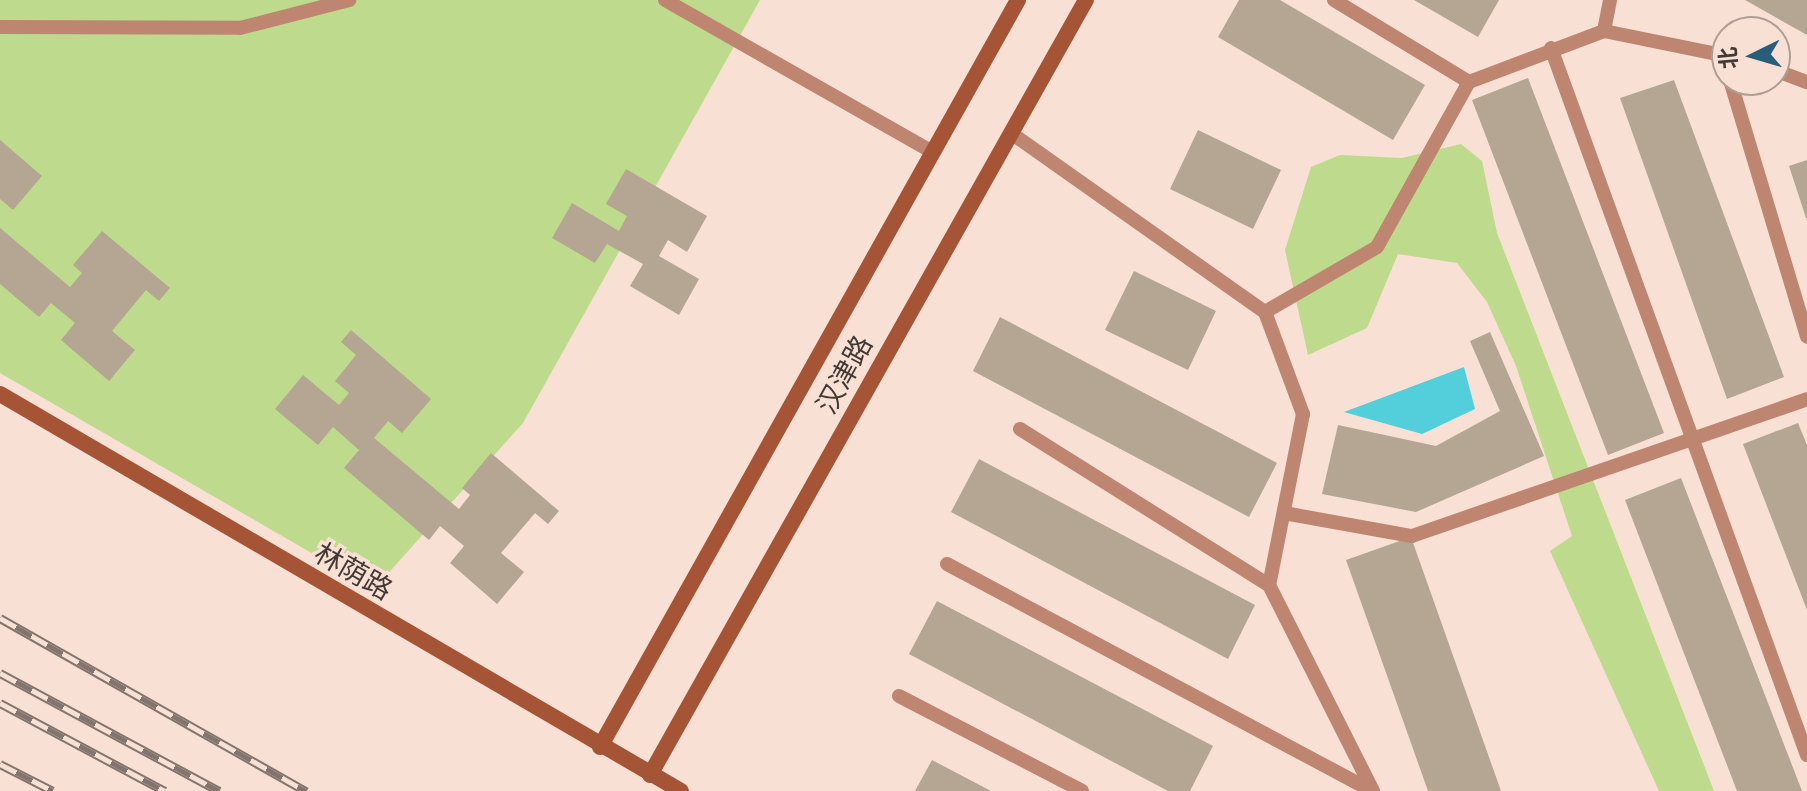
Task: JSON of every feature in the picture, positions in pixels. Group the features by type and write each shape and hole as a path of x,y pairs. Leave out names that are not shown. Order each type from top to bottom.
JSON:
{"street":[{"name":"汉津路","path":"600,747 1018,0"},
{"name":"汉津路","path":"650,775 1086,0"},
{"name":"林荫路","path":"0,394 600,747 681,791"}],"lane":[{"path":"0,27 240,28 349,0"},
{"path":"665,0 933,152"},
{"path":"1334,0 1469,82"},
{"path":"1604,31 1610,0"},
{"path":"1265,312 1377,247 1469,82 1551,48 1604,31 1711,52"},
{"path":"1551,48 1807,755"},
{"path":"1735,96 1807,337"},
{"path":"1011,133 1265,312 1303,414 1269,585"},
{"path":"1284,513 1412,536 1807,399"},
{"path":"1020,429 1269,585 1369,789"},
{"path":"947,564 1369,789"},
{"path":"899,696 1082,791"}],"green space":[{"path":"0,0 760,0 523,423 374,589 0,373"},
{"path":"1461,144 1482,161 1497,233 1714,791 1659,791 1550,551 1572,536 1516,366 1487,302 1457,263 1398,254 1367,328 1308,355 1285,250 1311,167 1340,155 1402,158"}],"water":[{"path":"1464,367 1475,409 1422,434 1344,412"}],"building":[{"path":"1239,0 1280,0 1425,85 1393,140 1218,37"},
{"path":"1414,0 1499,0 1478,37"},
{"path":"1745,0 1807,0 1807,35 1791,26 1791,16 1773,16"},
{"path":"1528,78 1664,433 1608,455 1472,100"},
{"path":"1674,80 1784,377 1727,399 1620,98"},
{"path":"1198,130 1281,170 1253,229 1170,189"},
{"path":"0,140 42,176 13,210 0,199"},
{"path":"1807,160 1807,218 1806,218 1789,166"},
{"path":"626,169 707,216 687,252 668,240 659,256 699,279 679,315 630,286 643,264 607,244 595,263 552,238 572,203 619,231 627,216 606,204"},
{"path":"0,228 70,287 82,273 73,265 102,231 170,288 159,301 146,290 112,331 135,350 109,381 61,340 75,323 51,303 39,317 0,284"},
{"path":"1134,271 1216,311 1188,370 1105,330"},
{"path":"1000,317 1277,463 1249,517 973,371"},
{"path":"351,330 431,399 402,433 388,421 374,438 459,509 470,495 462,488 491,453 559,511 548,524 535,513 501,553 524,572 497,604 450,563 464,546 440,526 429,540 344,468 359,450 333,427 318,445 275,409 303,375 339,405 349,393 335,381 356,355 341,342"},
{"path":"1490,332 1544,456 1416,512 1322,494 1338,425 1436,446 1500,411 1470,341"},
{"path":"1798,423 1807,445 1807,610 1743,444"},
{"path":"979,459 1255,605 1228,659 951,512"},
{"path":"1681,478 1802,791 1737,791 1625,500"},
{"path":"1411,537 1501,791 1428,791 1346,560"},
{"path":"937,601 1213,746 1190,791 1168,791 909,654"},
{"path":"932,760 991,791 915,791"}],"railway":[{"path":"0,618 306,791"},
{"path":"0,673 219,791"},
{"path":"0,703 165,791"},
{"path":"0,764 53,791"}]}
